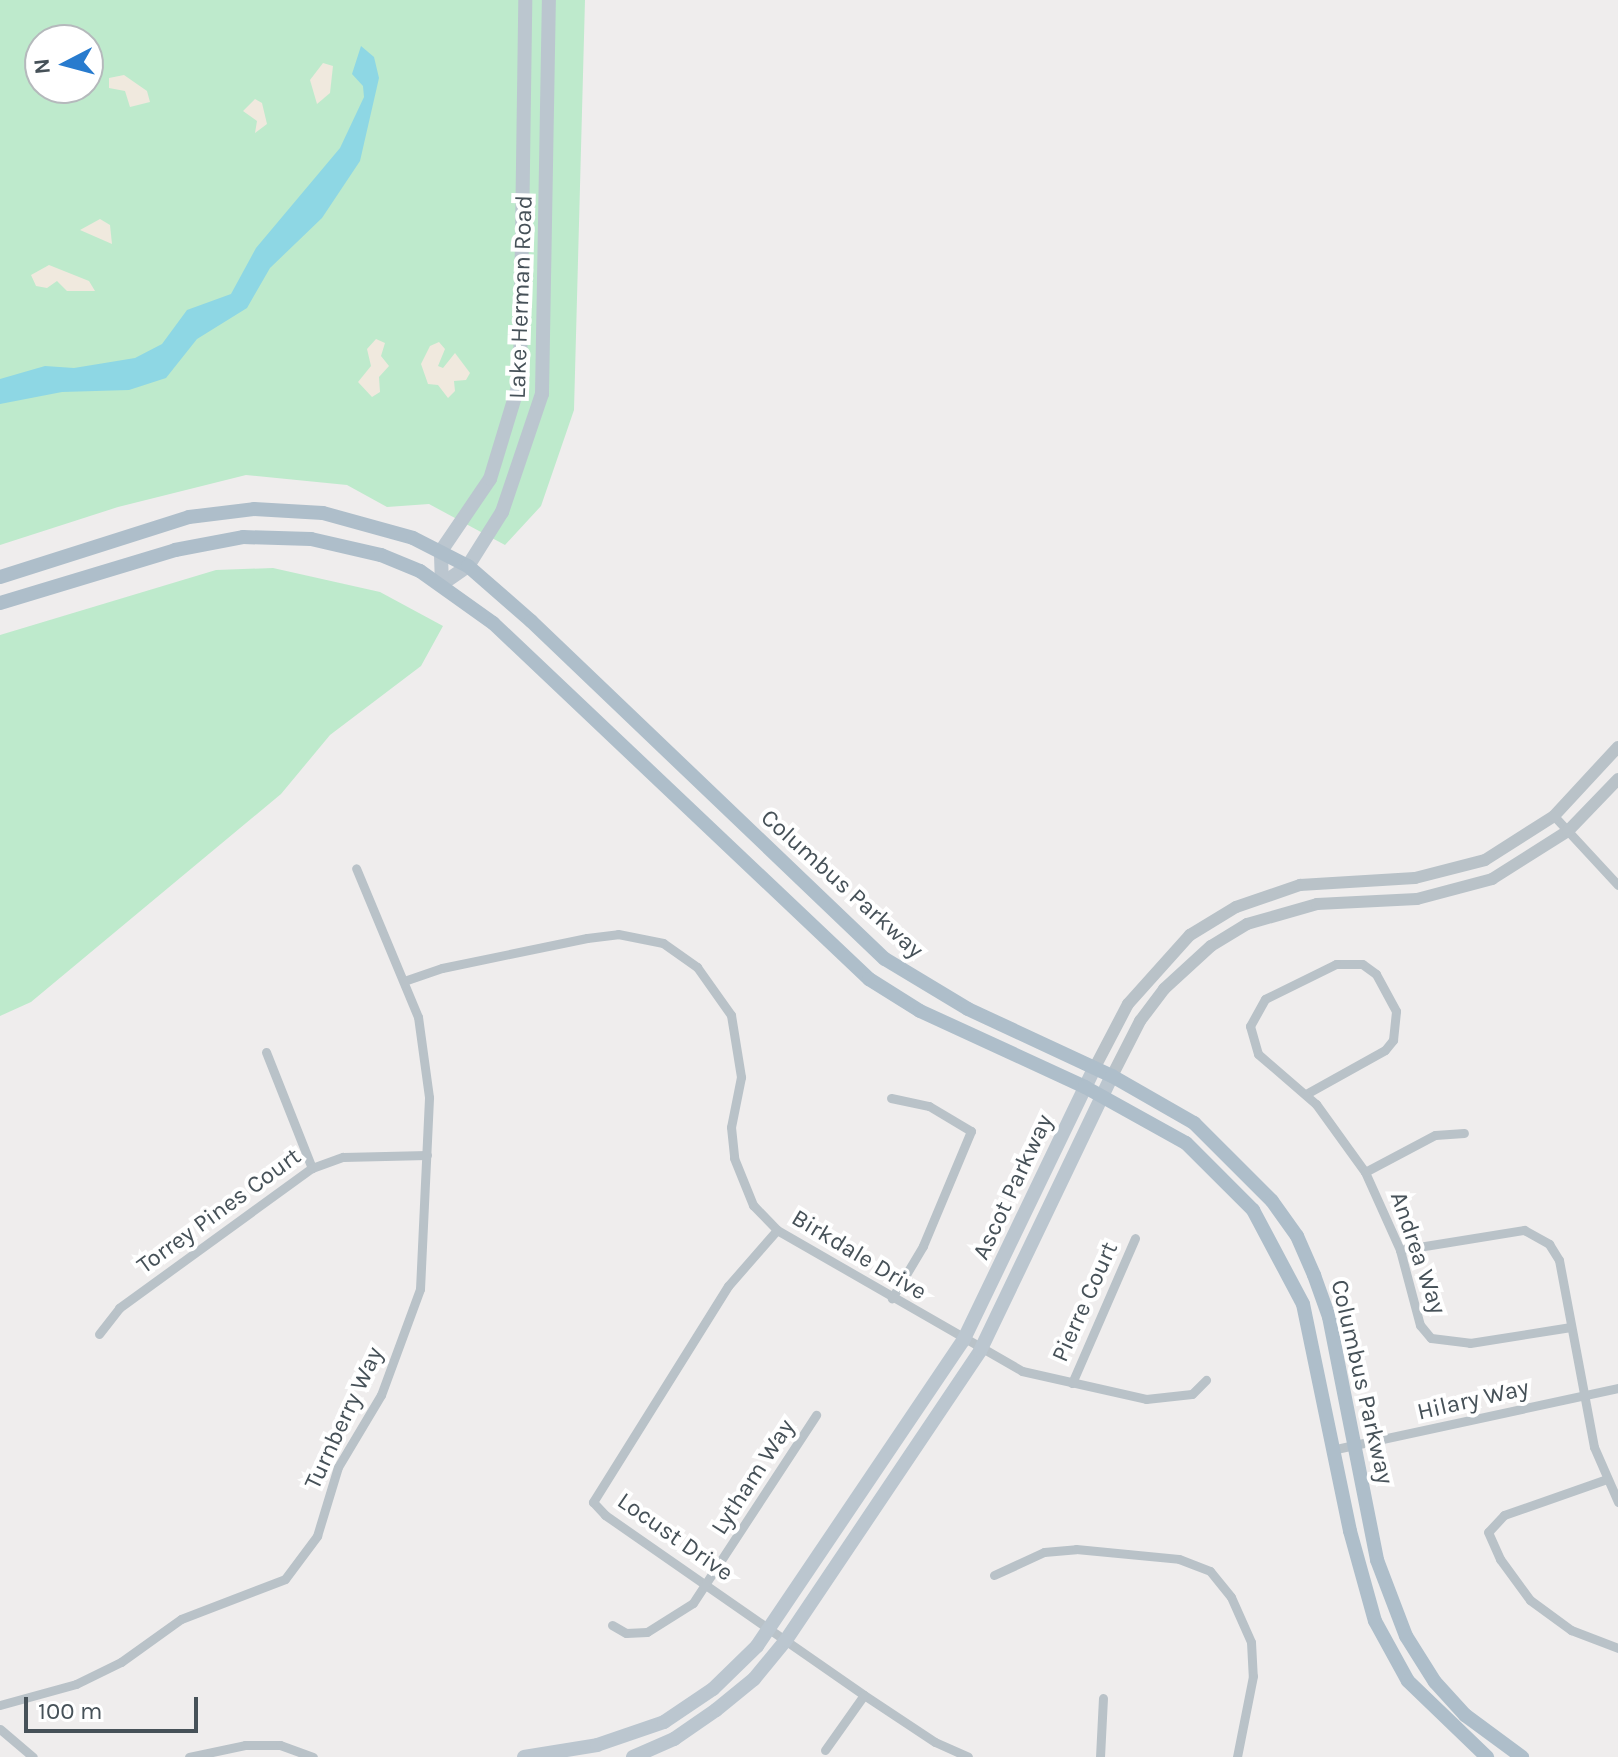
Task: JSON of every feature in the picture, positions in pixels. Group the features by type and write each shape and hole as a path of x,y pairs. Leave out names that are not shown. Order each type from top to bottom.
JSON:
{"main road":[{"name":"Lake Herman Road","path":"441,551 490,479 520,380 525,0"},
{"name":"Lake Herman Road","path":"442,584 468,566 518,475 542,394 549,0"},
{"name":"Columbus Parkway","path":"0,577 189,517 254,509 292,509 365,522 441,551 468,566 885,959 968,1009 1112,1076 1194,1123 1272,1201 1297,1236 1329,1317 1377,1560 1406,1636 1445,1693 1522,1757"},
{"name":"Columbus Parkway","path":"0,603 175,550 243,537 311,539 351,546 442,584 493,623 869,979 920,1011 1085,1087 1186,1143 1244,1200 1269,1233 1303,1304 1336,1449 1350,1531 1375,1621 1408,1681 1487,1757"},
{"path":"441,551 442,584"},
{"name":"Ascot Parkway","path":"524,1757 597,1745 664,1722 738,1669 770,1628 963,1341 1094,1069"},
{"name":"Ascot Parkway","path":"633,1757 707,1718 754,1679 786,1640 980,1351 1112,1076"}],"street":[{"name":"Ascot Parkway","path":"1094,1069 1128,1004 1151,973 1190,935 1236,907 1300,885 1415,878 1459,870 1506,849 1554,816 1618,747"},
{"name":"Ascot Parkway","path":"1112,1076 1140,1021 1164,989 1211,946 1247,924 1317,904 1417,899 1464,889 1522,864 1568,831 1618,779"},
{"path":"1554,816 1618,885"},
{"name":"Turnberry Way","path":"0,1705 76,1684 121,1662 181,1619 285,1579 317,1536 338,1467 381,1395 420,1289 427,1155 426,1053 404,981 356,868"},
{"name":"Birkdale Drive","path":"404,981 442,968 618,934 680,952 718,990 731,1015 741,1077 731,1127 734,1158 753,1205 777,1230 980,1351 1022,1371 1163,1400 1192,1394 1206,1380"},
{"name":"Andrea Way","path":"1306,1094 1385,1050 1393,1040 1396,1011 1376,974 1350,961 1322,969 1265,999 1251,1018 1250,1035 1258,1054 1306,1094 1365,1172 1400,1250 1420,1325 1431,1338 1470,1343 1571,1327"},
{"path":"266,1052 312,1168"},
{"path":"891,1098 929,1106 971,1131 923,1246 892,1298"},
{"path":"1365,1172 1435,1135 1464,1133"},
{"name":"Torrey Pines Court","path":"99,1334 119,1308 312,1168 343,1157 427,1155"},
{"name":"Locust Drive","path":"777,1230 728,1286 593,1502 605,1515 864,1695 950,1751 968,1757"},
{"path":"1400,1250 1508,1231 1534,1233 1559,1260 1604,1480 1618,1502"},
{"name":"Pierre Court","path":"1072,1383 1135,1238"},
{"name":"Hilary Way","path":"1336,1449 1618,1388"},
{"name":"Lytham Way","path":"612,1625 626,1633 647,1632 693,1603 816,1415"},
{"path":"1604,1480 1504,1515 1488,1532 1500,1559 1530,1600 1571,1630 1618,1648"},
{"path":"994,1575 1044,1552 1076,1549 1179,1559 1210,1571 1231,1597 1251,1642 1253,1676 1237,1757"},
{"path":"825,1750 864,1695"},
{"path":"1100,1757 1103,1698"},
{"path":"0,1729 33,1757"},
{"path":"189,1757 245,1745 280,1745 313,1757"}],"green space":[{"path":"0,0 585,0 574,410 541,506 505,545 429,504 387,507 347,485 246,475 118,507 0,545"},
{"path":"273,568 380,592 443,626 421,666 330,735 281,794 31,1002 0,1016 0,635 216,570"}],"sand":[{"path":"323,63 333,66 330,93 317,104 310,80"},
{"path":"124,75 147,91 150,102 130,107 125,91 109,88 109,78"},
{"path":"255,99 262,103 267,124 255,133 257,121 243,111"},
{"path":"100,219 110,225 112,244 80,230"},
{"path":"49,265 89,281 95,291 67,291 57,281 47,288 36,286 31,275"},
{"path":"376,339 385,343 381,356 389,366 379,377 380,392 372,397 358,382 371,366 367,349"},
{"path":"439,342 445,349 438,366 443,368 455,353 470,373 466,380 454,381 455,391 448,398 438,385 428,384 421,364 430,346"}],"water":[{"path":"361,46 374,57 379,78 360,161 322,218 270,268 247,308 197,339 166,378 129,390 62,392 0,404 0,379 45,366 74,368 135,358 162,344 187,310 231,294 256,248 340,148 364,97 363,86 352,74"}]}
